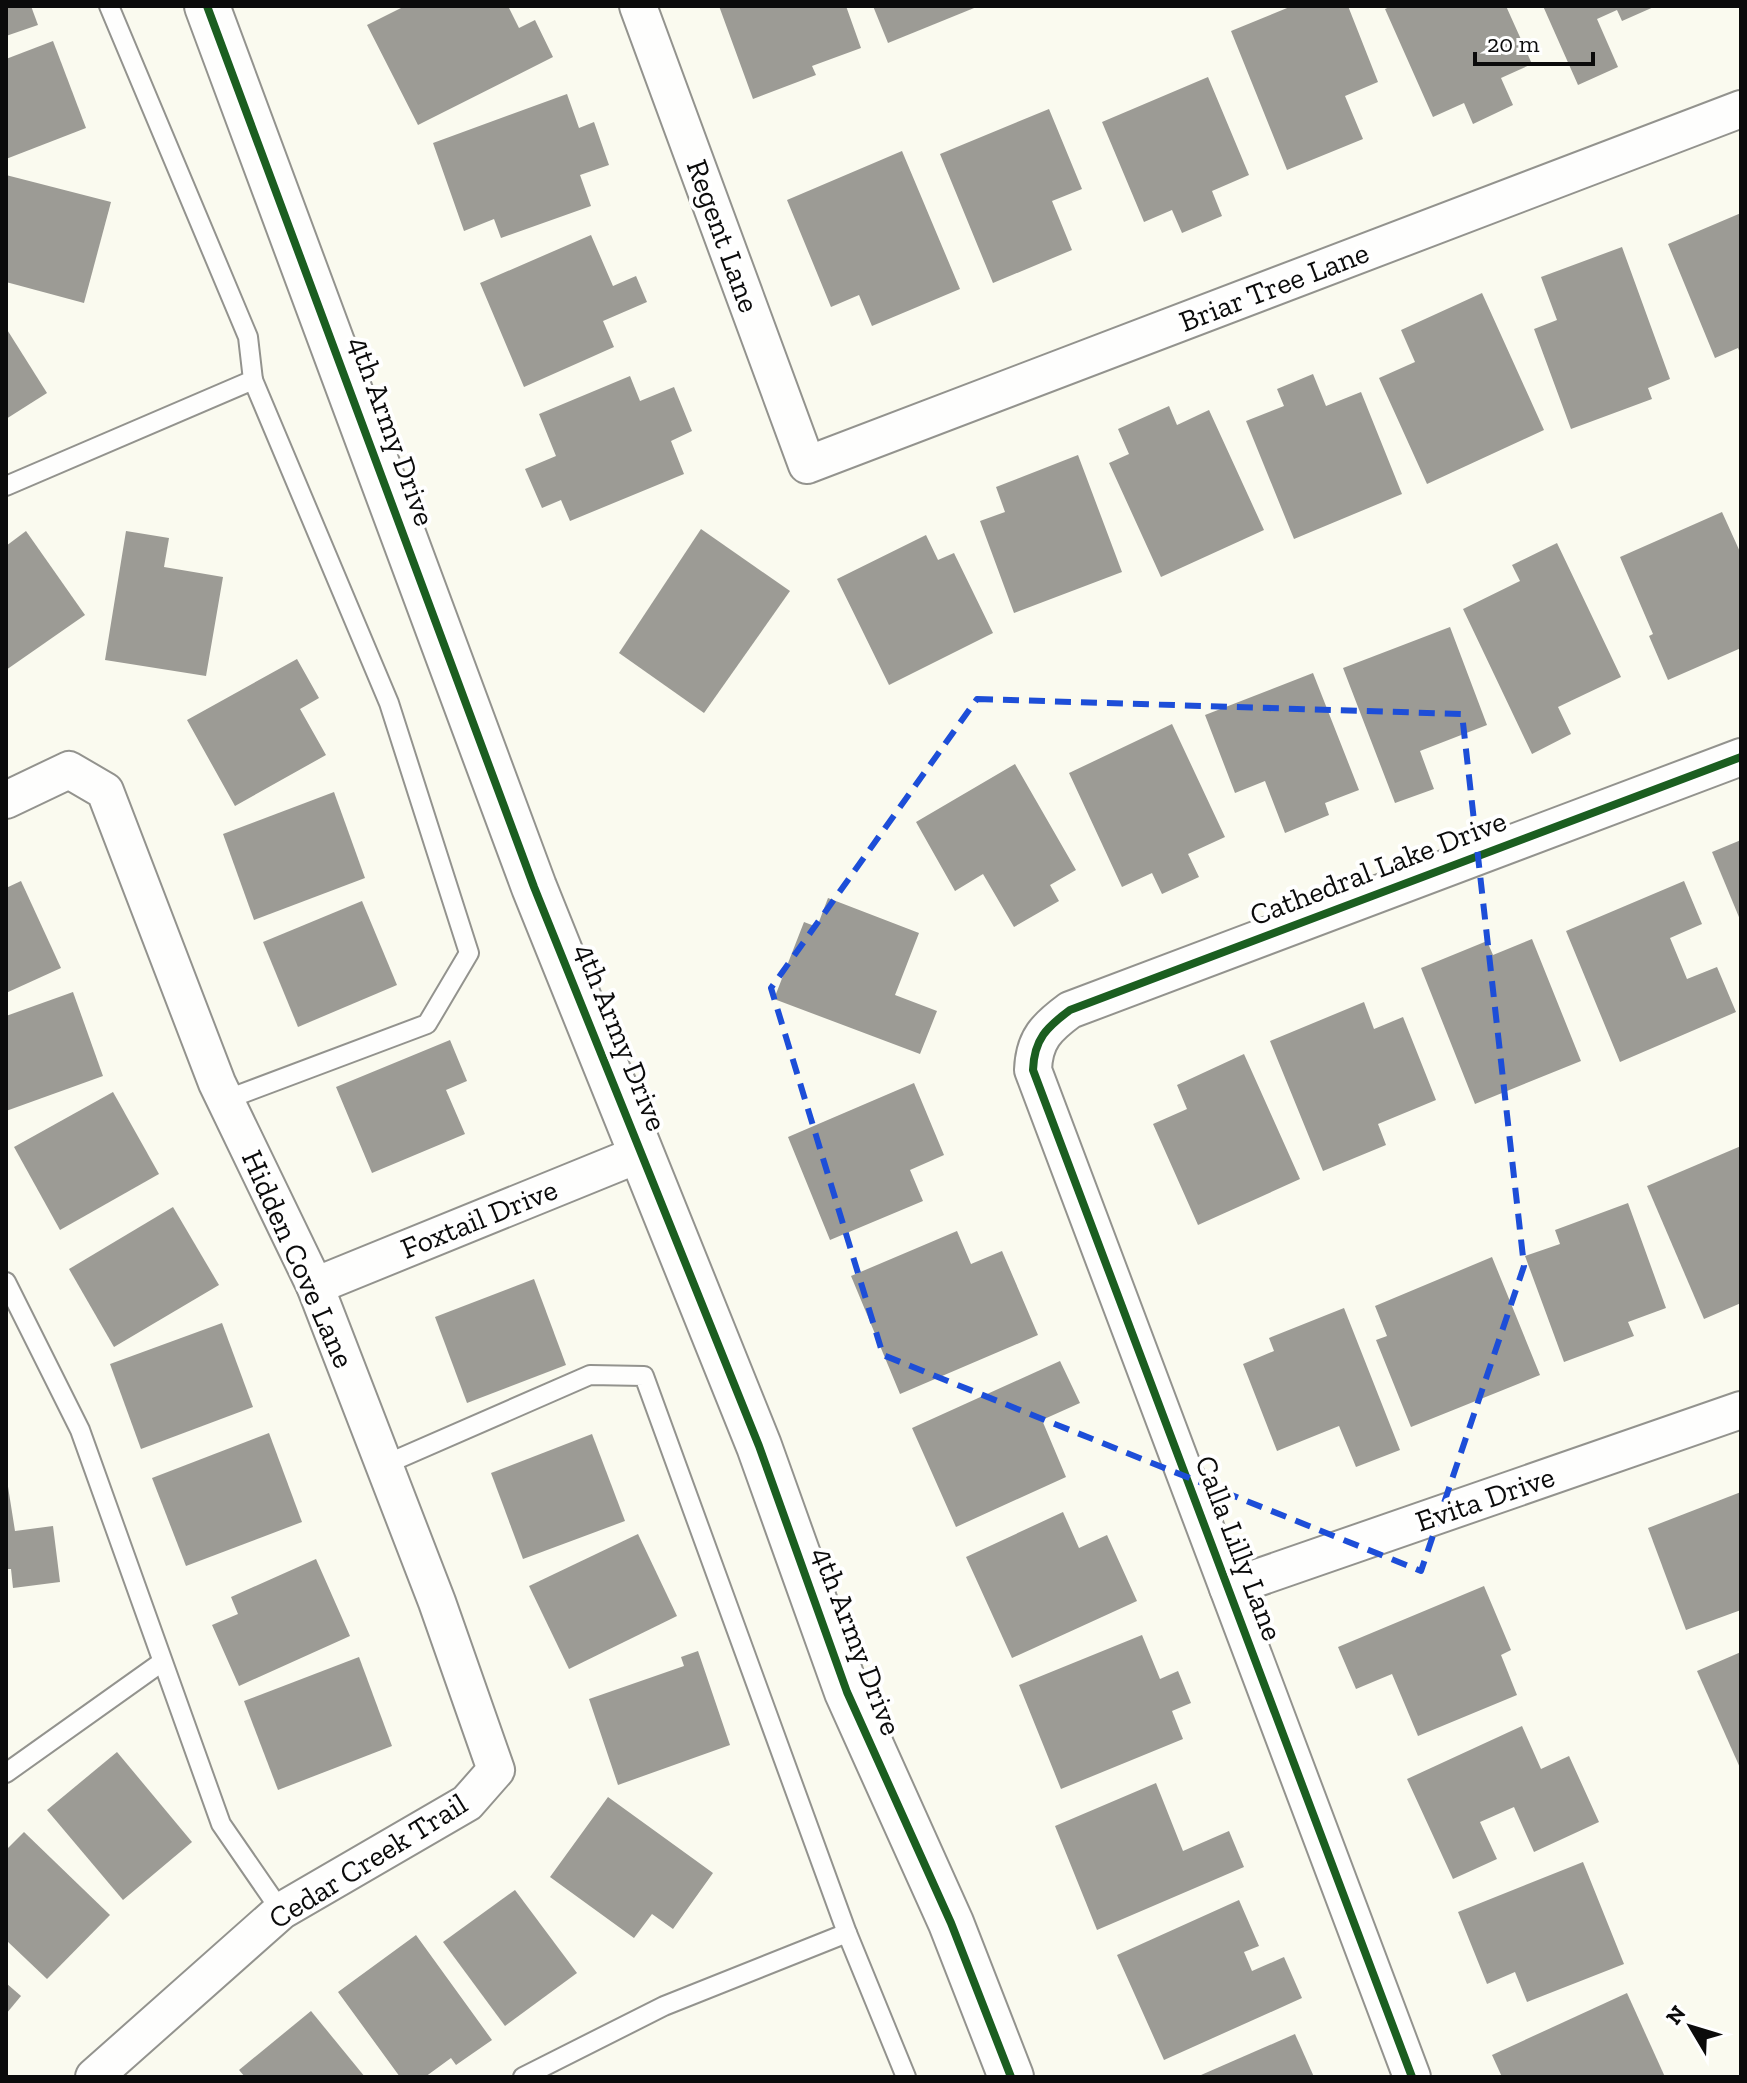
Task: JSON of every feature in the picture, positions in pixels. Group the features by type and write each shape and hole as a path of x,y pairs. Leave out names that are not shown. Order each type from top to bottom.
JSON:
{"street":[{"name":"4th Army Drive","path":"207,6 534,887 759,1446 847,1692 951,1923 1011,2077"},
{"name":"Regent Lane","path":"638,6 807,465"},
{"name":"Briar Tree Lane","path":"807,465 1741,109"},
{"name":"Cathedral Lake Drive","path":"1040,1036 1070,1010 1741,757"},
{"name":"Hidden Cove Lane","path":"6,800 69,770 105,791 225,1100 315,1286 496,1770"},
{"name":"Calla Lilly Lane","path":"1040,1036 1033,1070 1412,2077"},
{"name":"Foxtail Drive","path":"315,1286 642,1153"},
{"name":"Evita Drive","path":"1228,1588 1741,1410"},
{"name":"Cedar Creek Trail","path":"94,2077 281,1911 467,1803 496,1770"}],"lane":[{"path":"109,6 248,337 253,380 389,703 469,953 427,1024 225,1100"},
{"path":"6,486 253,380"},
{"path":"6,1282 80,1430 221,1824 281,1911"},
{"path":"384,1465 590,1375 644,1376 847,1933 906,2077"},
{"path":"6,1773 162,1662"},
{"path":"523,2077 664,2006 847,1933"}],"highlighted area":[{"path":"977,699 1462,714 1524,1266 1421,1571 883,1355 771,988"}],"building":[{"path":"6,6 31,6 38,25 6,36"},
{"path":"405,6 508,6 519,28 535,20 553,57 418,125 367,25"},
{"path":"719,6 846,6 861,48 812,66 816,75 753,99"},
{"path":"873,6 979,6 888,43"},
{"path":"1292,6 1348,6 1378,82 1345,96 1363,139 1287,170 1231,31"},
{"path":"1392,6 1506,6 1532,64 1501,78 1513,105 1473,124 1464,103 1433,117 1385,9"},
{"path":"1543,6 1656,6 1622,21 1617,10 1597,19 1618,67 1578,85"},
{"path":"53,41 86,128 6,159 6,59"},
{"path":"1208,77 1249,175 1212,191 1222,216 1182,233 1172,210 1144,222 1102,122"},
{"path":"567,94 579,128 594,122 609,165 580,175 591,206 501,238 494,219 464,231 433,143"},
{"path":"1049,109 1082,189 1052,201 1072,250 993,283 940,154"},
{"path":"902,151 960,289 872,326 859,295 831,307 787,200"},
{"path":"6,175 111,202 84,303 6,282"},
{"path":"1741,213 1741,355 1738,348 1715,358 1668,244"},
{"path":"591,235 613,286 636,276 647,302 603,321 614,347 524,387 480,283"},
{"path":"1622,247 1670,379 1648,388 1652,399 1571,429 1534,329 1557,320 1541,277"},
{"path":"1482,293 1544,430 1427,484 1379,378 1415,362 1401,330"},
{"path":"6,328 47,393 6,419"},
{"path":"1313,374 1326,406 1361,392 1402,494 1294,539 1246,421 1284,406 1277,389"},
{"path":"630,376 640,401 674,387 692,431 671,441 684,474 570,521 561,500 542,508 525,469 556,456 539,414"},
{"path":"1169,406 1177,425 1209,410 1264,530 1161,577 1109,463 1129,454 1118,429"},
{"path":"1078,455 1122,572 1014,613 980,521 1005,512 996,487"},
{"path":"1722,512 1741,554 1741,648 1668,680 1649,636 1653,634 1620,557"},
{"path":"701,529 790,591 704,713 619,653"},
{"path":"26,531 85,615 6,670 6,546"},
{"path":"126,531 169,538 164,567 223,577 206,676 105,660"},
{"path":"926,535 938,560 954,553 993,633 889,685 837,579"},
{"path":"1557,543 1621,677 1558,707 1571,734 1532,754 1463,609 1520,581 1512,565"},
{"path":"1450,627 1487,725 1420,751 1434,789 1395,803 1343,668"},
{"path":"297,659 319,698 300,709 326,755 235,806 187,720"},
{"path":"1313,673 1359,790 1325,803 1329,815 1285,833 1265,781 1235,793 1205,715"},
{"path":"1172,724 1225,837 1188,854 1199,877 1162,894 1152,873 1122,887 1069,773"},
{"path":"1015,764 1076,870 1050,885 1059,901 1014,927 983,874 955,891 916,822"},
{"path":"334,792 365,878 254,920 223,834"},
{"path":"1741,840 1741,922 1712,852"},
{"path":"21,881 61,968 6,993 6,888"},
{"path":"1684,881 1702,924 1670,938 1687,979 1717,967 1736,1012 1620,1062 1566,931"},
{"path":"828,898 919,933 895,995 937,1011 920,1054 774,999 804,922 817,927"},
{"path":"362,901 397,985 298,1027 263,942"},
{"path":"1532,939 1581,1061 1475,1104 1421,968 1487,941 1493,955"},
{"path":"73,992 103,1076 6,1111 6,1016"},
{"path":"1364,1002 1374,1029 1403,1017 1436,1100 1378,1124 1386,1145 1323,1171 1270,1041"},
{"path":"450,1040 467,1081 446,1090 465,1134 372,1173 336,1087"},
{"path":"1244,1054 1300,1179 1198,1225 1153,1124 1187,1109 1177,1085"},
{"path":"914,1083 944,1155 910,1170 923,1201 830,1240 788,1137"},
{"path":"113,1092 159,1174 60,1230 14,1147"},
{"path":"1741,1146 1741,1303 1704,1319 1647,1186"},
{"path":"1628,1203 1666,1308 1628,1322 1634,1336 1564,1362 1525,1256 1560,1244 1555,1230"},
{"path":"173,1207 219,1285 114,1347 69,1269"},
{"path":"957,1231 971,1264 1002,1251 1038,1335 900,1394 851,1276"},
{"path":"1492,1257 1540,1375 1411,1427 1376,1340 1387,1336 1375,1306"},
{"path":"534,1279 566,1365 467,1403 435,1317"},
{"path":"1344,1308 1400,1450 1356,1467 1339,1426 1277,1451 1243,1364 1274,1351 1269,1338"},
{"path":"222,1323 253,1407 141,1449 110,1364"},
{"path":"1060,1361 1080,1403 1042,1420 1066,1477 956,1527 912,1428"},
{"path":"269,1433 302,1522 186,1566 152,1478"},
{"path":"592,1434 625,1521 523,1559 491,1473"},
{"path":"6,1474 15,1531 53,1526 60,1582 13,1588 11,1569 6,1569"},
{"path":"1741,1492 1741,1610 1686,1630 1648,1528"},
{"path":"1063,1512 1079,1548 1107,1535 1137,1601 1012,1658 966,1557"},
{"path":"638,1534 677,1616 569,1669 529,1586"},
{"path":"316,1559 350,1636 239,1686 212,1625 238,1614 231,1597"},
{"path":"1484,1586 1511,1650 1501,1655 1517,1695 1418,1736 1392,1674 1356,1689 1338,1647"},
{"path":"1142,1635 1160,1679 1178,1671 1191,1703 1172,1711 1183,1739 1061,1789 1019,1685"},
{"path":"698,1651 730,1745 618,1785 589,1699 684,1666 681,1657"},
{"path":"1741,1652 1741,1770 1697,1671"},
{"path":"359,1657 392,1746 278,1790 244,1701"},
{"path":"1522,1726 1541,1769 1569,1756 1599,1822 1534,1852 1514,1807 1480,1822 1497,1859 1453,1879 1407,1779"},
{"path":"117,1752 192,1842 123,1900 47,1810"},
{"path":"1156,1783 1183,1851 1229,1831 1244,1867 1097,1930 1055,1826"},
{"path":"608,1797 713,1873 673,1929 652,1914 634,1938 550,1877"},
{"path":"24,1832 110,1915 47,1979 6,1940 6,1850"},
{"path":"1583,1862 1624,1964 1527,2002 1515,1972 1487,1984 1458,1912"},
{"path":"515,1890 577,1973 505,2026 443,1942"},
{"path":"1239,1900 1259,1946 1244,1952 1252,1971 1284,1957 1302,1998 1164,2060 1117,1955"},
{"path":"416,1935 492,2040 456,2065 451,2058 425,2077 400,2077 338,1992"},
{"path":"6,1983 21,1996 6,2014"},
{"path":"1627,1993 1665,2077 1502,2077 1492,2055"},
{"path":"311,2011 365,2077 245,2077 239,2070"},
{"path":"1295,2034 1314,2077 1201,2075"}],"cycle path":[{"path":"207,6 534,887 759,1446 847,1692 951,1923 1011,2077"},
{"path":"1412,2077 1033,1070 1036,1050 1048,1028 1070,1010 1741,757"}]}
